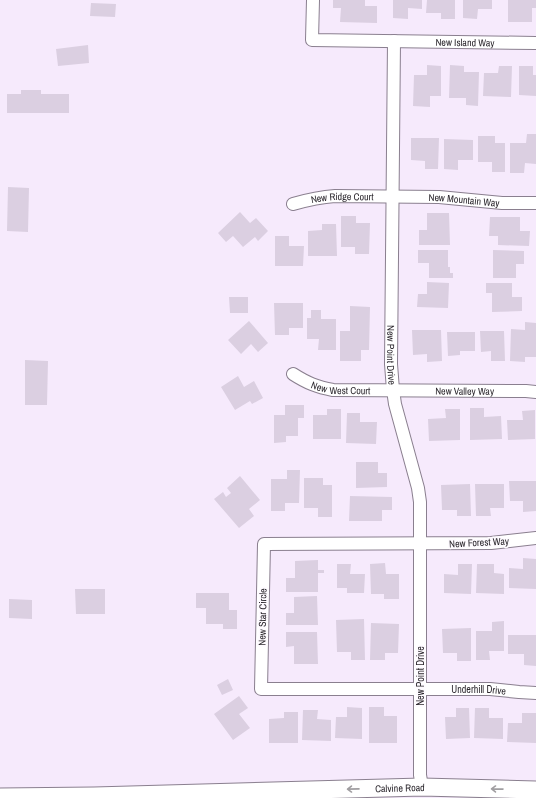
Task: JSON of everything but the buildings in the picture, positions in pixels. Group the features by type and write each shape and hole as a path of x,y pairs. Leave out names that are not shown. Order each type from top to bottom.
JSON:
{"main road":[{"name":"Calvine Road","path":"0,797 110,796 422,787 536,790"}],"street":[{"path":"313,0 312,40 394,41"},
{"name":"New Island Way","path":"394,41 536,43"},
{"name":"New Point Drive","path":"394,41 391,356 395,404 418,488 420,502 420,775 422,787"},
{"name":"New Ridge Court","path":"293,204 308,199 335,196 393,197"},
{"name":"New Mountain Way","path":"393,197 439,198 502,203 536,203"},
{"name":"New West Court","path":"293,374 305,382 333,390 393,390"},
{"name":"New Valley Way","path":"393,390 536,392"},
{"name":"New Forest Way","path":"421,544 491,543 536,538"},
{"name":"New Star Circle","path":"420,688 261,689 264,544 421,544"},
{"name":"Underhill Drive","path":"420,688 490,689 536,693"}]}
